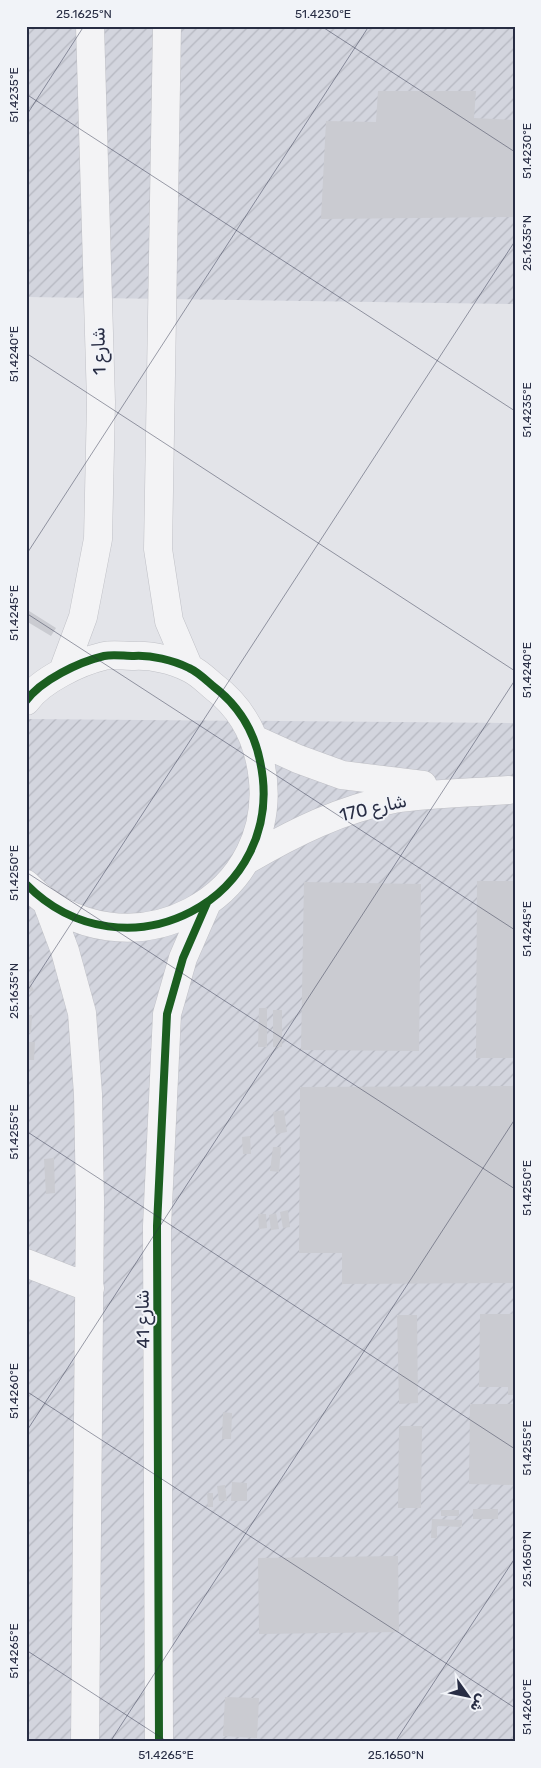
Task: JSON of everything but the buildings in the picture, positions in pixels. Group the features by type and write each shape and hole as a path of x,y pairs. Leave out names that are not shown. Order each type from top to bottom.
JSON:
{"street":[{"name":"شارع 1","path":"63,671 83,617 98,539 101,402 90,26"},
{"path":"167,28 158,549 169,621 189,668"},
{"path":"26,701 63,671 104,656 148,655 189,668 229,698 256,740 264,781 262,822 246,860 229,884 207,904 177,920 144,928 110,928 77,919 47,903 26,884"},
{"name":"شارع 170","path":"256,740 298,759 342,775 393,783 512,790"},
{"name":"شارع 170","path":"246,860 297,832 336,816 386,802 512,790"},
{"path":"47,903 65,951 82,1013 88,1094 90,1288 85,1742"},
{"name":"شارع 41","path":"159,1742 157,1226 167,1014 183,958 207,904"},
{"path":"26,1263 90,1288"}],"shaded area":[{"path":"26,26 515,26 515,304 26,297"},
{"path":"26,719 515,723 515,1742 26,1742"}],"cycle path":[{"path":"26,701 41,686 61,673 72,667 104,656 155,657 189,668 222,693 244,719 254,739 260,761 263,810 250,852 225,887 191,912 151,925 108,926 65,913 26,884"},
{"path":"159,1742 157,1226 167,1014 183,958 207,903"}]}
